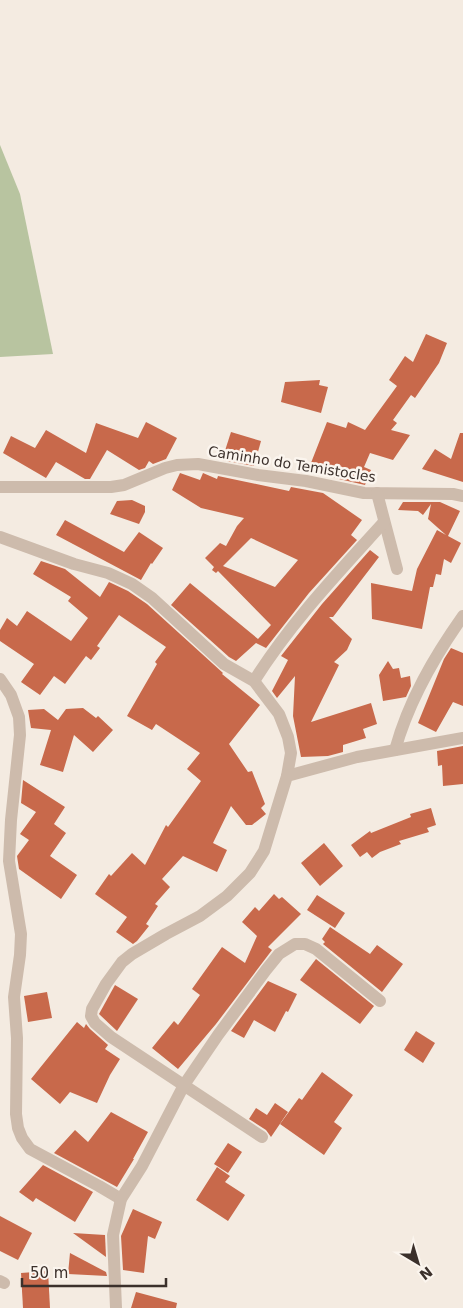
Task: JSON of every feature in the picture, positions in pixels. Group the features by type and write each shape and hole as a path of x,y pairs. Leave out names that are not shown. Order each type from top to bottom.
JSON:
{"street":[{"name":"Caminho do Temistocles","path":"0,487 111,487 130,483 165,468 177,465 198,464 258,476 306,481 364,493 453,494 463,496"},
{"path":"377,493 397,569"},
{"path":"254,681 270,656 322,589 384,522"},
{"path":"0,537 74,564 108,573 132,584 152,598 224,664 254,681 279,714 288,737 291,753 287,776 264,851 250,873 228,896 200,916 166,934 122,962 106,984 92,1009 91,1016 99,1028 111,1037 262,1137"},
{"path":"395,750 402,726 423,679 463,616"},
{"path":"0,679 11,695 19,716 20,736 9,844 11,876 21,934 14,997 17,1038 15,1100 18,1128 25,1144 30,1149 121,1199"},
{"path":"287,776 357,757 463,738"},
{"path":"116,1308 113,1235 121,1199 142,1166 184,1085 279,954 295,944 305,944 316,949 380,1001"}],"green space":[{"path":"0,145 20,194 53,354 0,357"}],"building":[{"path":"426,334 447,343 439,363 415,398 411,395 393,420 397,423 391,430 410,435 393,460 370,453 364,467 371,470 365,485 339,479 309,468 327,422 346,428 348,422 365,430 397,386 389,380 405,356 413,362"},
{"path":"320,380 319,385 328,387 321,413 281,402 285,382"},
{"path":"146,422 177,438 166,459 153,464 149,461 145,468 139,470 107,450 90,479 85,479 56,462 46,478 3,453 11,436 35,448 46,430 86,453 96,423 138,438"},
{"path":"231,432 261,441 254,466 222,460"},
{"path":"460,433 463,433 463,482 422,469 435,449 451,459"},
{"path":"180,473 200,480 203,473 217,479 218,476 289,491 291,487 323,493 362,520 351,535 357,540 309,593 266,648 256,643 236,661 229,657 171,605 190,583 258,639 271,625 218,571 216,573 212,570 214,567 205,558 220,543 226,546 237,526 244,518 201,508 172,490","holes":["251,538 298,560 275,587 223,566"]},
{"path":"132,500 145,506 145,512 139,524 110,514 117,501"},
{"path":"403,502 440,502 460,511 448,536 461,543 451,563 444,559 441,575 436,574 433,587 430,587 422,629 372,619 371,583 412,591 417,569 437,530 446,535 428,519 431,504 423,515 418,511 398,510"},
{"path":"65,520 124,552 139,532 163,548 141,580 56,535"},
{"path":"370,550 379,557 333,617 329,617 352,639 347,650 334,662 339,665 311,722 371,703 377,724 363,729 366,738 343,745 343,752 328,756 301,757 293,716 295,676 277,698 272,691 288,660 281,656 322,604"},
{"path":"41,561 65,569 100,597 109,582 128,591 147,604 222,674 260,705 229,744 248,772 252,771 265,804 261,808 266,814 252,825 246,825 231,806 213,843 227,850 217,872 183,856 162,879 170,887 155,904 158,906 146,924 149,926 133,944 116,932 127,917 95,894 109,874 111,876 132,853 145,865 166,825 168,827 201,781 187,769 200,753 156,724 152,730 127,716 157,664 155,662 166,647 119,615 97,646 100,648 91,660 86,656 65,684 54,676 40,695 21,682 34,664 0,641 0,630 7,618 17,626 27,611 71,641 88,618 68,601 71,597 33,574"},
{"path":"451,648 463,653 463,706 453,702 436,732 418,723 444,659"},
{"path":"388,661 393,669 399,668 401,678 410,676 411,686 406,697 383,701 379,675"},
{"path":"83,708 96,718 98,716 113,730 93,752 74,735 63,772 40,765 51,730 31,728 28,710 44,709 58,720 66,709"},
{"path":"463,746 463,784 443,786 442,765 438,766 437,751"},
{"path":"23,780 65,807 54,824 66,833 50,856 77,875 61,899 19,869 17,856 29,840 20,834 36,812 21,803"},
{"path":"431,808 436,825 427,828 429,832 399,841 401,844 380,852 372,858 367,852 360,857 351,845 370,831 371,833 411,817 410,814"},
{"path":"324,843 343,866 320,886 301,863"},
{"path":"274,894 279,899 282,897 301,914 268,947 272,950 216,1024 178,1069 152,1048 174,1021 178,1025 200,995 192,989 222,947 245,963 257,936 242,922 255,907 259,911"},
{"path":"317,895 345,913 335,928 307,910"},
{"path":"330,927 370,954 377,945 403,964 382,992 323,944 325,942 322,939"},
{"path":"316,959 374,1006 360,1024 300,980"},
{"path":"268,981 297,994 275,1032 254,1020 244,1038 231,1031"},
{"path":"115,985 138,999 117,1031 99,1014"},
{"path":"47,992 52,1018 28,1022 24,996"},
{"path":"77,1022 84,1028 86,1024 108,1045 105,1049 120,1059 97,1103 70,1092 60,1104 31,1079"},
{"path":"416,1031 435,1043 423,1063 404,1050"},
{"path":"322,1072 353,1095 334,1122 342,1128 324,1155 280,1124 299,1098 302,1100"},
{"path":"275,1103 288,1112 271,1137 266,1130 249,1119 256,1108 267,1115"},
{"path":"111,1112 148,1132 117,1187 54,1153 75,1130 88,1142"},
{"path":"228,1143 242,1152 228,1173 214,1164"},
{"path":"43,1165 93,1192 75,1222 36,1198 33,1202 19,1192"},
{"path":"217,1167 230,1176 225,1182 245,1195 228,1221 196,1200"},
{"path":"133,1209 162,1222 155,1239 148,1236 144,1273 123,1270 121,1236"},
{"path":"0,1216 32,1233 18,1260 0,1251"},
{"path":"73,1233 105,1235 106,1257"},
{"path":"70,1253 106,1272 107,1276 68,1274"},
{"path":"48,1271 50,1308 23,1308 21,1273"},
{"path":"136,1292 177,1303 176,1308 131,1308"}]}
